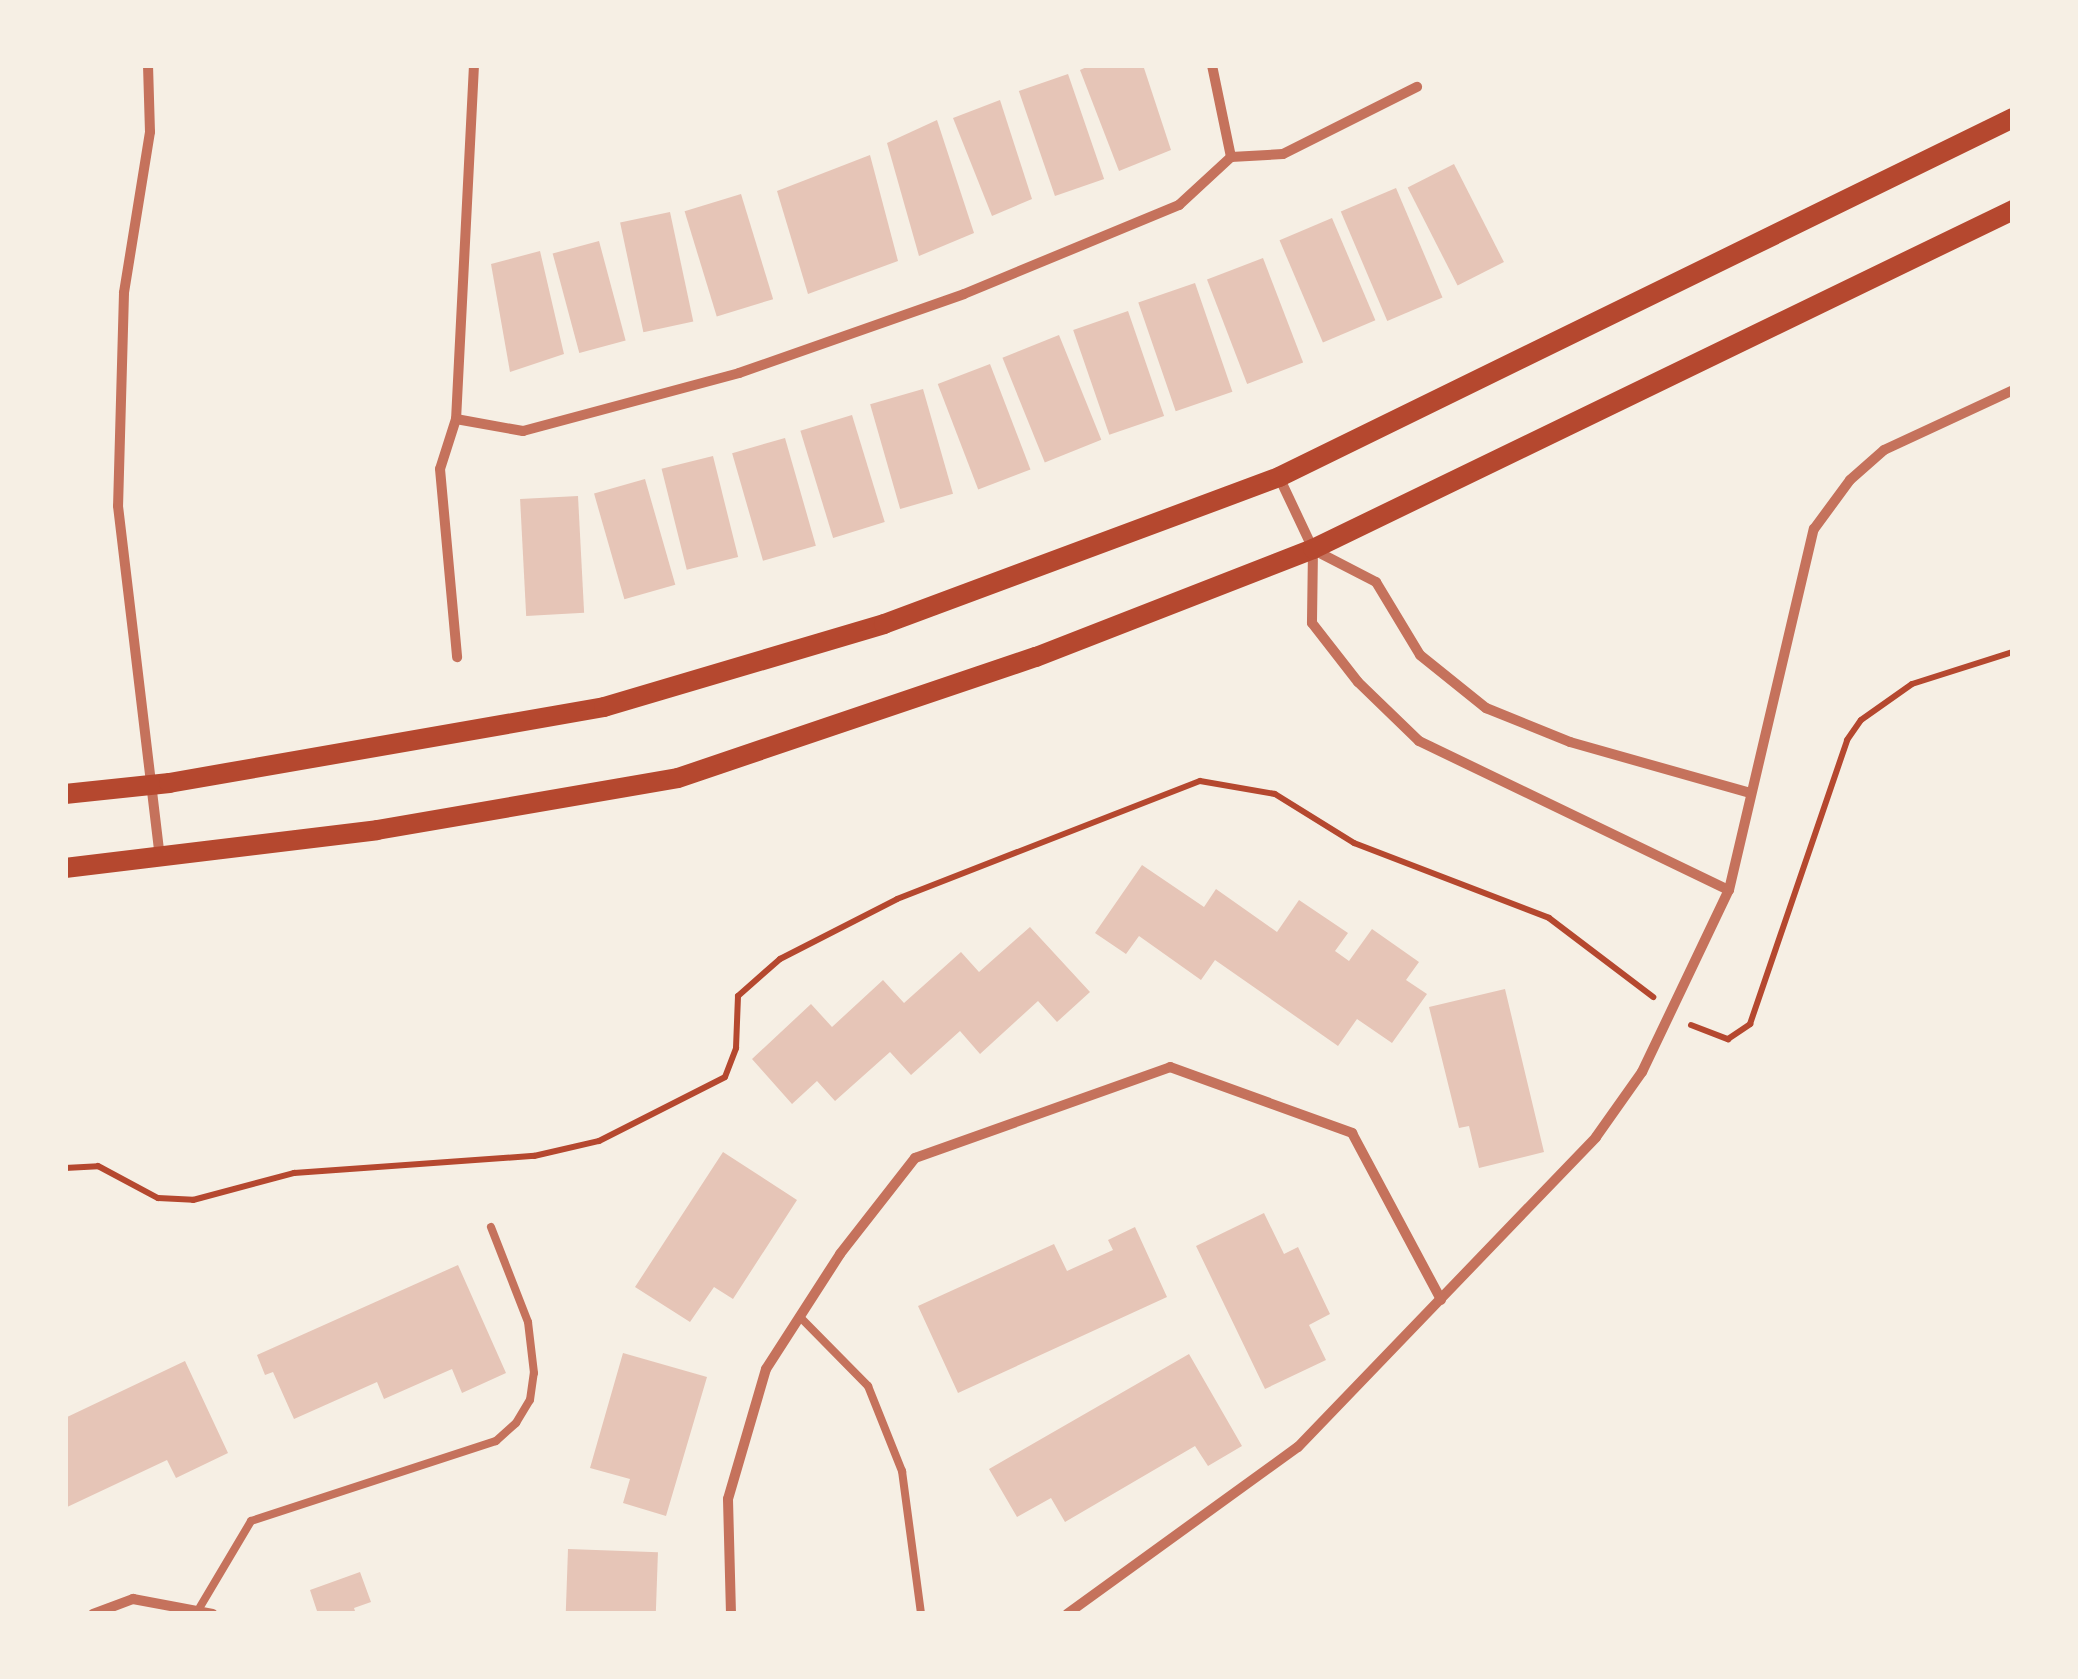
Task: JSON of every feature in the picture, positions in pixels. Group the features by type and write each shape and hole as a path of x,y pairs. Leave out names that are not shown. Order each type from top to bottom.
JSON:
{"main road":[{"path":"65,794 147,786 604,706 884,624 1278,477 2013,118"},
{"path":"65,868 378,830 678,778 1036,658 1313,549 2013,210"}],"street":[{"path":"148,65 150,132 124,293 118,506 147,786 160,857"},
{"path":"458,657 440,469 456,419 474,65"},
{"path":"1212,65 1232,156"},
{"path":"456,419 523,431 739,373 964,294 1179,206 1232,156 1284,154 1417,87"},
{"path":"1067,1614 1298,1447 1596,1138 1674,1012 1729,890 1814,529 1850,480 1884,450 2013,390"},
{"path":"1278,477 1313,549 1312,622 1358,682 1419,741 1729,890"},
{"path":"1313,549 1376,582 1420,655 1486,708 1570,742 1750,793"},
{"path":"731,1614 728,1499 766,1370 915,1158 1170,1067 1352,1132 1442,1300"},
{"path":"93,1614 133,1599 200,1606 213,1614"}],"lane":[{"path":"200,1606 252,1521 496,1440 516,1423 534,1373 530,1339 491,1226"},
{"path":"800,1317 868,1386 875,1403 902,1471 921,1614"}],"path":[{"path":"65,1168 98,1166 158,1198 193,1200 294,1173 376,1162 534,1156 599,1141 725,1078 736,1048 738,996 780,958 897,899 1200,781 1275,794 1354,843 1549,918 1704,1033 1728,1039 1750,1024 1847,740 1861,720 1912,684 2013,652"}],"building":[{"path":"1091,65 1143,65 1171,150 1119,171 1080,70"},
{"path":"1068,74 1104,179 1055,196 1019,91"},
{"path":"1000,100 1032,199 992,216 953,118"},
{"path":"937,120 974,233 919,256 887,143"},
{"path":"870,155 898,261 808,294 777,191"},
{"path":"1454,164 1504,262 1458,286 1408,188"},
{"path":"1396,188 1442,298 1387,321 1341,211"},
{"path":"741,194 773,299 717,316 685,211"},
{"path":"670,212 693,322 643,332 620,223"},
{"path":"1332,218 1375,320 1323,342 1280,240"},
{"path":"599,241 626,340 579,353 553,253"},
{"path":"540,251 564,354 510,372 491,264"},
{"path":"1263,258 1303,363 1247,384 1207,280"},
{"path":"1195,283 1232,392 1176,411 1138,303"},
{"path":"1128,311 1164,416 1109,435 1073,330"},
{"path":"1059,335 1101,440 1045,463 1002,358"},
{"path":"990,364 1030,469 978,490 938,384"},
{"path":"923,389 953,494 900,509 870,404"},
{"path":"852,415 885,522 833,538 800,431"},
{"path":"785,438 816,546 763,561 732,453"},
{"path":"713,456 738,557 687,570 662,469"},
{"path":"645,479 675,585 624,599 594,494"},
{"path":"578,496 584,613 526,616 520,499"},
{"path":"1142,865 1204,907 1216,889 1277,932 1299,900 1348,933 1335,951 1349,961 1372,929 1419,962 1406,980 1427,994 1392,1043 1357,1019 1338,1046 1215,960 1201,980 1139,936 1126,954 1095,933"},
{"path":"1030,927 1090,992 1057,1022 1038,1001 980,1054 960,1031 911,1075 890,1052 835,1101 817,1081 792,1104 752,1059 811,1004 832,1027 883,980 904,1003 961,952 979,972"},
{"path":"1505,989 1544,1152 1479,1168 1469,1126 1459,1128 1429,1007"},
{"path":"723,1152 797,1200 733,1299 714,1287 690,1322 635,1287"},
{"path":"1264,1213 1284,1254 1298,1247 1330,1314 1309,1325 1326,1360 1265,1389 1196,1246"},
{"path":"1135,1227 1167,1297 958,1393 918,1306 1054,1244 1067,1271 1113,1250 1108,1240"},
{"path":"458,1265 506,1373 462,1393 452,1369 384,1399 377,1382 294,1419 273,1372 265,1375 257,1355"},
{"path":"623,1353 707,1377 666,1516 623,1503 630,1479 590,1468"},
{"path":"1189,1354 1242,1446 1208,1466 1195,1446 1065,1522 1051,1498 1017,1517 989,1469"},
{"path":"185,1361 228,1453 176,1478 167,1460 65,1508 65,1418"},
{"path":"568,1549 658,1552 656,1614 566,1614"},
{"path":"360,1572 371,1602 354,1608 356,1614 318,1614 310,1590"}]}
